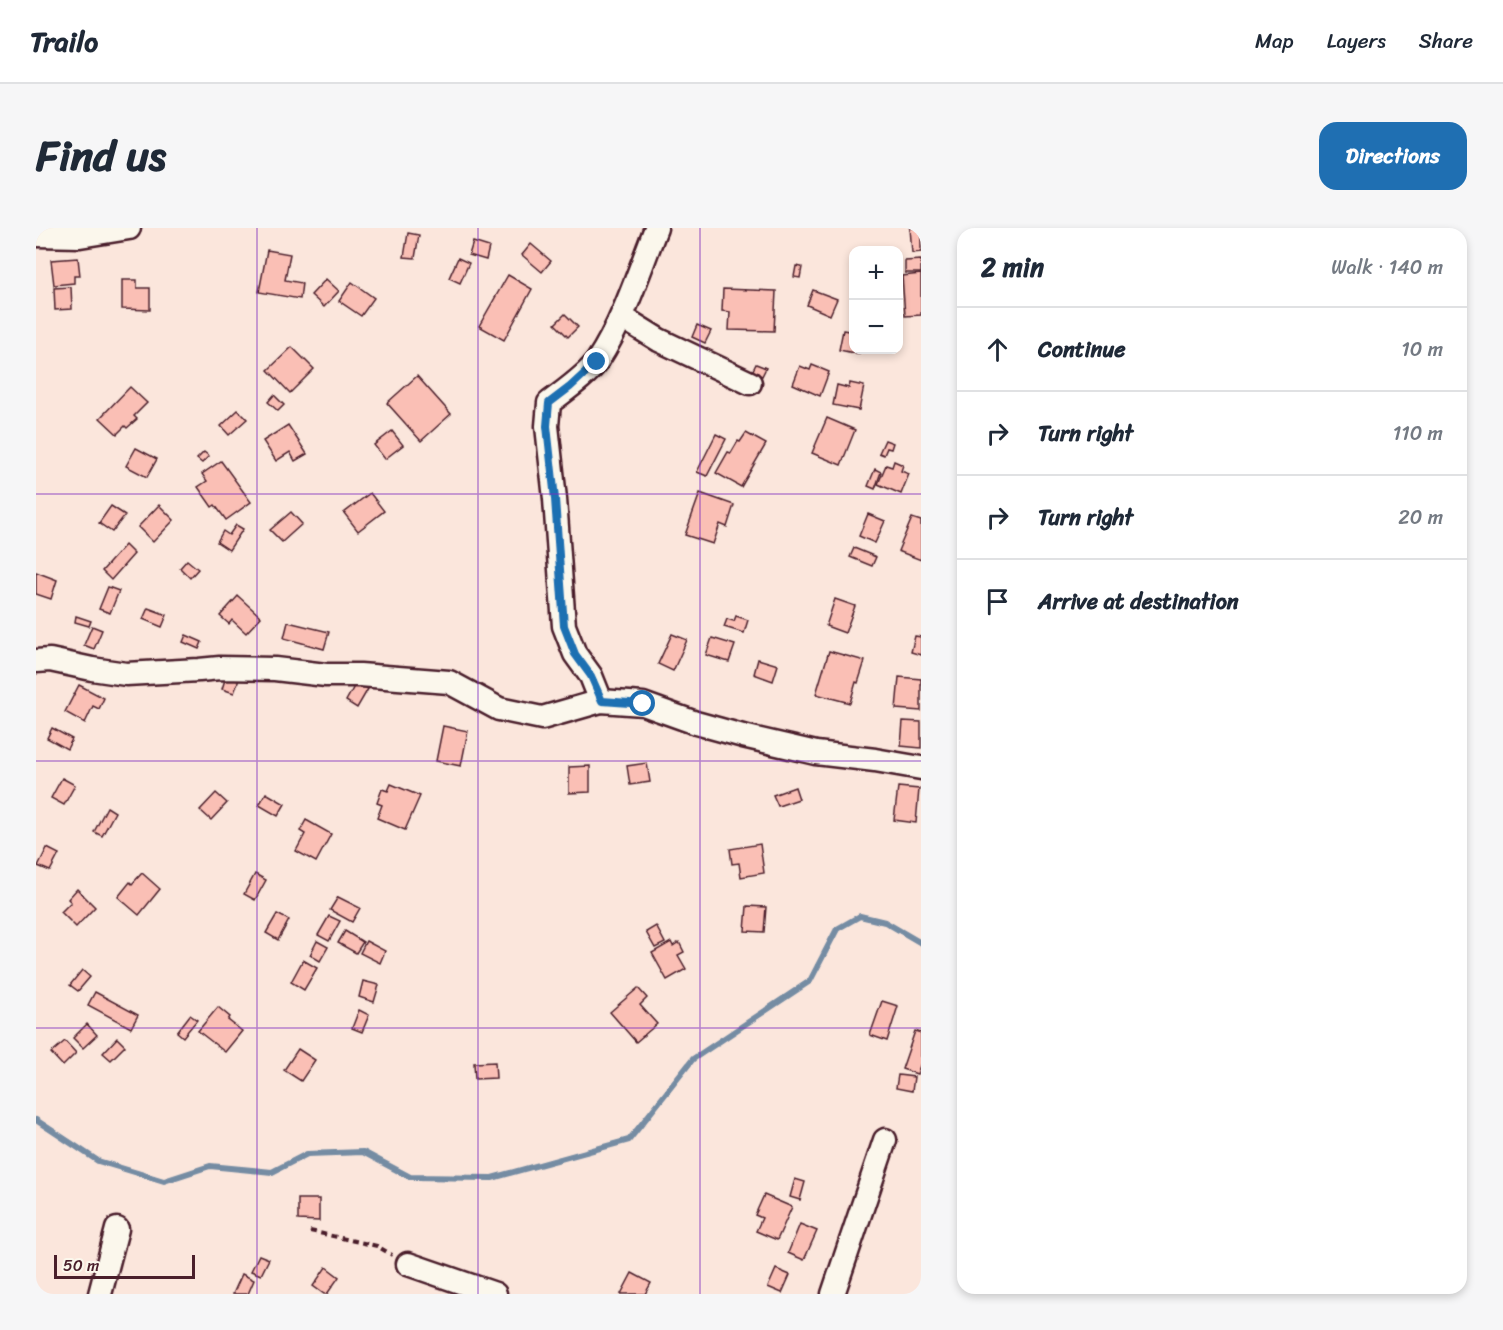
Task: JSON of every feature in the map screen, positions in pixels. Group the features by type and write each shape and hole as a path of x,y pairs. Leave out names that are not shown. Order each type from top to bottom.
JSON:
{"street":[{"path":"36,235 80,236 129,228"},
{"path":"602,701 591,676 575,654 564,626 547,426 549,403 597,362 621,317 656,228"},
{"path":"621,317 659,340 750,383"},
{"path":"36,661 50,660 126,674 220,668 275,669 326,675 360,675 448,682 499,709 542,718 602,701 643,704 742,736 816,753 921,768"},
{"path":"833,1294 885,1140"},
{"path":"100,1294 117,1229"},
{"path":"408,1264 495,1294"}],"path":[{"path":"310,1231 377,1246 408,1264"}],"building":[{"path":"910,228 921,228 921,252 912,253"},
{"path":"408,233 419,235 415,258 404,257"},
{"path":"473,242 489,247 486,260 469,255"},
{"path":"531,244 551,261 542,272 522,255"},
{"path":"267,250 290,254 285,280 302,283 300,299 259,292"},
{"path":"78,258 80,276 74,276 74,283 54,285 51,260"},
{"path":"458,258 469,263 460,283 449,278"},
{"path":"921,260 921,273 905,273 905,261"},
{"path":"796,266 802,267 800,278 794,277"},
{"path":"921,274 921,315 905,316 903,276"},
{"path":"508,275 532,289 504,340 479,326"},
{"path":"326,279 339,291 324,307 311,295"},
{"path":"122,280 137,280 137,288 150,288 150,310 122,309"},
{"path":"352,282 374,298 361,316 339,301"},
{"path":"71,287 72,309 55,310 54,288"},
{"path":"723,289 776,291 774,331 729,330 730,312 722,311"},
{"path":"813,290 837,299 830,315 807,305"},
{"path":"565,314 578,327 568,337 555,324"},
{"path":"697,325 711,331 705,343 692,337"},
{"path":"843,330 849,331 849,352 839,350"},
{"path":"292,347 314,369 290,393 268,370"},
{"path":"756,364 766,368 762,376 752,372"},
{"path":"812,365 829,372 820,396 793,384 800,366 810,370"},
{"path":"417,376 451,414 421,441 387,403"},
{"path":"850,383 864,386 859,410 833,405 837,385 849,388"},
{"path":"130,387 147,403 134,416 137,419 117,434 100,418"},
{"path":"274,395 284,405 278,411 268,402"},
{"path":"238,410 247,419 229,435 221,426"},
{"path":"827,418 855,430 841,465 812,453"},
{"path":"288,425 307,454 295,461 290,452 276,461 263,441"},
{"path":"392,431 403,445 385,459 374,445"},
{"path":"746,433 766,444 741,487 716,473 728,452 731,453"},
{"path":"716,434 726,439 707,476 697,472"},
{"path":"885,440 893,443 891,449 887,448 884,455 879,453"},
{"path":"136,448 157,459 147,477 126,466"},
{"path":"204,452 209,456 202,463 197,459"},
{"path":"221,461 251,502 226,520 215,505 212,507 198,487 207,481 202,474"},
{"path":"894,461 903,465 901,471 909,474 901,494 878,484 886,465 892,467"},
{"path":"875,469 881,472 875,489 868,486"},
{"path":"370,493 384,511 358,531 344,513"},
{"path":"700,493 734,505 727,527 720,524 713,544 685,535"},
{"path":"159,505 174,520 153,542 138,527"},
{"path":"111,506 125,515 112,532 99,523"},
{"path":"291,512 302,524 282,542 270,530"},
{"path":"868,514 885,521 875,543 859,536"},
{"path":"912,518 921,521 921,560 898,551"},
{"path":"236,525 243,529 229,550 217,542 223,531 229,535"},
{"path":"125,545 134,554 111,580 102,571"},
{"path":"854,548 876,557 872,566 850,557"},
{"path":"187,560 198,569 190,578 180,568"},
{"path":"36,572 57,580 51,599 36,594"},
{"path":"108,587 119,591 110,613 99,609"},
{"path":"238,596 261,617 246,633 232,620 229,624 220,616"},
{"path":"835,599 855,606 845,633 826,626"},
{"path":"148,608 167,615 162,627 143,619"},
{"path":"76,616 91,621 89,626 75,622"},
{"path":"736,616 748,620 744,633 724,627 727,619 734,621"},
{"path":"288,622 329,632 324,649 284,638"},
{"path":"92,626 102,630 94,649 84,645"},
{"path":"672,634 687,640 673,671 658,664"},
{"path":"186,635 202,642 199,649 183,642"},
{"path":"915,636 921,637 921,655 911,652"},
{"path":"712,638 735,645 729,662 706,655"},
{"path":"829,651 865,661 850,703 816,694"},
{"path":"758,659 778,665 773,681 754,674"},
{"path":"228,670 241,674 234,693 222,689"},
{"path":"899,677 921,679 921,711 896,709"},
{"path":"356,683 368,689 357,708 346,701"},
{"path":"79,685 104,698 99,709 93,706 85,723 65,712"},
{"path":"903,721 921,722 921,748 901,746"},
{"path":"443,726 468,731 461,766 436,761"},
{"path":"52,728 72,739 67,749 47,738"},
{"path":"647,763 650,782 630,785 627,766"},
{"path":"590,766 590,792 569,793 569,767"},
{"path":"62,778 75,785 64,805 51,798"},
{"path":"391,784 420,796 405,830 377,818 382,805 377,803 382,789 388,791"},
{"path":"795,787 799,799 778,806 773,795"},
{"path":"898,787 919,789 916,823 894,820"},
{"path":"216,793 227,803 211,820 200,810"},
{"path":"266,793 285,804 278,816 259,805"},
{"path":"107,807 115,812 102,836 94,832"},
{"path":"306,820 331,834 316,862 296,851 305,834 300,831"},
{"path":"760,844 764,873 741,877 739,863 732,864 730,849"},
{"path":"47,848 59,854 50,871 38,866"},
{"path":"142,873 160,889 139,915 118,897 130,882 132,884"},
{"path":"255,874 266,880 255,900 244,894"},
{"path":"77,889 95,907 76,927 61,912 71,902 68,899"},
{"path":"338,897 360,908 352,922 330,910"},
{"path":"747,906 766,907 764,932 745,931"},
{"path":"277,914 289,920 278,940 266,933"},
{"path":"329,916 340,921 329,941 318,935"},
{"path":"656,926 665,943 655,948 646,932"},
{"path":"345,931 363,942 356,953 338,943"},
{"path":"317,941 328,947 320,961 310,955"},
{"path":"366,941 385,951 380,963 360,953"},
{"path":"671,942 673,946 679,942 684,952 678,955 686,969 667,980 652,953"},
{"path":"303,960 317,968 304,990 291,982"},
{"path":"82,970 90,977 78,991 70,985"},
{"path":"363,981 379,985 374,1002 359,997"},
{"path":"638,988 647,998 640,1005 657,1024 636,1042 610,1012"},
{"path":"95,992 138,1015 131,1028 88,1005"},
{"path":"882,1001 898,1006 887,1041 870,1035"},
{"path":"218,1007 230,1017 228,1020 242,1031 225,1052 198,1031"},
{"path":"359,1010 369,1015 362,1032 352,1028"},
{"path":"190,1015 197,1020 183,1037 177,1032"},
{"path":"87,1024 97,1035 83,1048 73,1038"},
{"path":"915,1031 921,1033 921,1063 917,1074 902,1069"},
{"path":"117,1038 125,1046 111,1060 103,1053"},
{"path":"65,1041 76,1053 63,1066 51,1053"},
{"path":"298,1049 315,1060 301,1081 284,1070"},
{"path":"495,1062 496,1078 475,1079 474,1063"},
{"path":"898,1075 914,1077 912,1091 896,1088"},
{"path":"795,1179 805,1182 800,1200 790,1197"},
{"path":"764,1195 792,1207 777,1240 756,1231 762,1218 755,1215"},
{"path":"298,1199 319,1199 319,1221 298,1220"},
{"path":"800,1224 817,1231 804,1260 788,1253"},
{"path":"259,1255 269,1259 261,1275 251,1271"},
{"path":"326,1267 339,1277 327,1294 324,1294 313,1286"},
{"path":"776,1269 790,1275 782,1293 768,1287"},
{"path":"632,1273 651,1283 645,1294 621,1294"},
{"path":"242,1274 254,1280 248,1294 233,1294"}],"waterway":[{"path":"36,1120 98,1161 164,1181 210,1166 272,1172 307,1154 363,1152 410,1177 492,1178 629,1140 693,1059 810,981 837,929 860,916 885,922 921,943"}],"route":[{"path":"597,362 549,403 547,426 564,626 575,654 591,676 602,701 643,704"}]}
